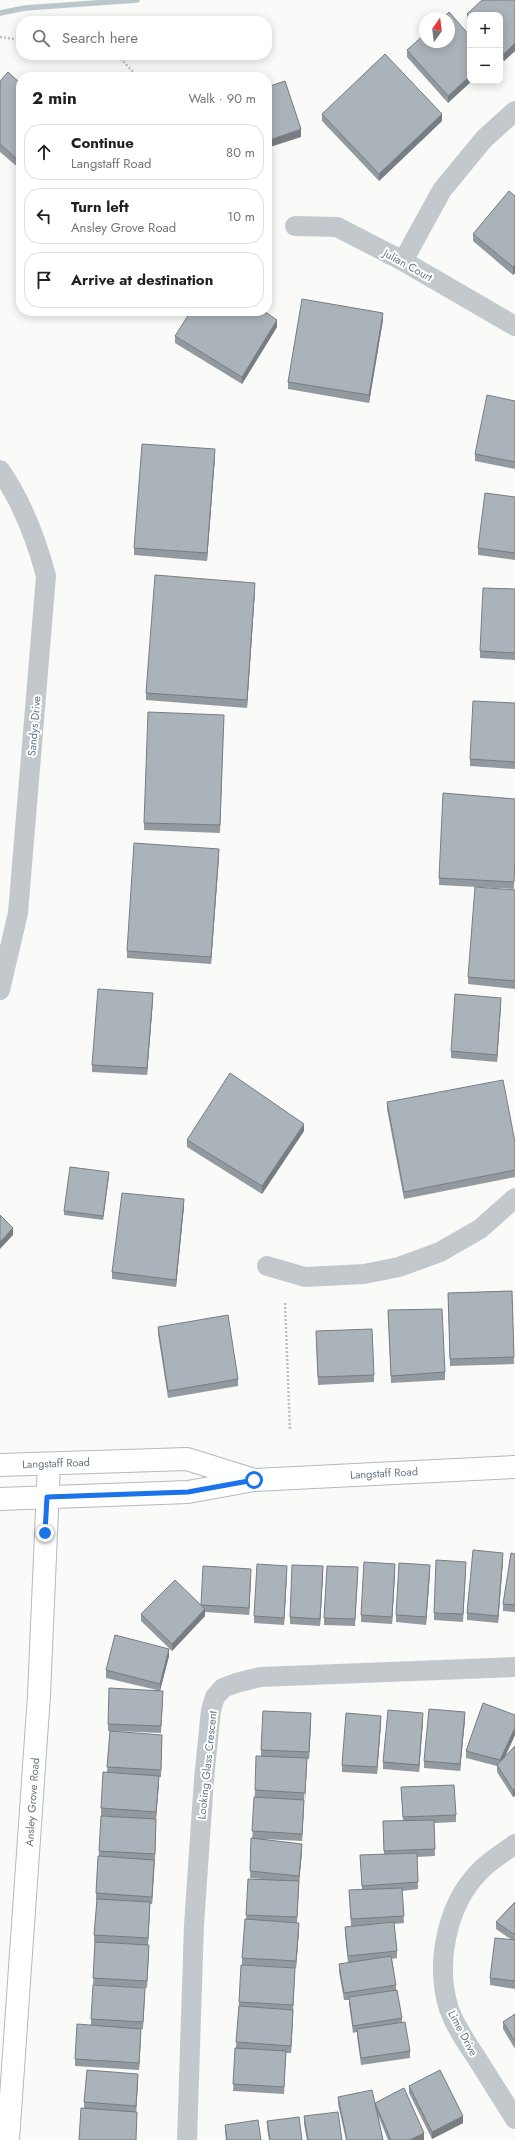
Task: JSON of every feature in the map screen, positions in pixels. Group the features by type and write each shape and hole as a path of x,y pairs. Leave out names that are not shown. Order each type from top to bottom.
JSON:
{"main road":[{"name":"Langstaff Road","path":"0,1465 187,1459 254,1480"},
{"name":"Ansley Grove Road","path":"8,2140 39,1703 48,1464"},
{"name":"Langstaff Road","path":"0,1499 188,1492 254,1480 515,1467"}],"street":[{"path":"403,261 442,190 484,139 515,111"},
{"name":"Julian Court","path":"295,226 337,227 403,261 515,326"},
{"name":"Sandys Drive","path":"0,470 16,494 39,549 46,576 18,913 0,990"},
{"path":"267,1266 304,1276 364,1274 399,1267 440,1252 480,1229 514,1201"},
{"name":"Looking Glass Crescent","path":"187,2140 194,1925 204,1779 212,1710 215,1697 223,1688 236,1682 260,1678 515,1667"},
{"name":"Lime Drive","path":"515,1844 478,1872 464,1894 452,1917 442,1963 444,1989 450,2010 461,2033 515,2119"}],"path":[{"path":"0,37 16,39"},
{"path":"122,60 133,72"},
{"path":"285,1303 290,1430"}],"building":[{"path":"482,0 515,0 515,43 504,54 503,53 503,12 469,12"},
{"path":"455,19 467,33 467,79 448,96 407,50 419,39 419,48 455,48"},
{"path":"385,54 442,114 379,174 322,114"},
{"path":"8,72 16,79 16,158 0,144 0,81"},
{"path":"285,81 301,129 272,139 272,85"},
{"path":"509,191 515,196 515,265 513,267 473,234"},
{"path":"302,299 383,313 369,395 288,382"},
{"path":"188,316 271,316 277,320 242,377 175,336"},
{"path":"487,395 515,401 515,462 475,454"},
{"path":"142,444 215,449 207,553 134,548"},
{"path":"485,493 515,497 515,553 478,548"},
{"path":"155,575 255,583 247,700 146,693"},
{"path":"483,588 515,589 515,653 480,651"},
{"path":"473,701 515,703 515,762 470,759"},
{"path":"148,712 224,715 220,825 144,823"},
{"path":"443,793 515,799 514,882 439,878"},
{"path":"134,843 219,849 211,957 127,951"},
{"path":"475,887 515,890 515,981 468,977"},
{"path":"98,989 153,993 147,1068 92,1065"},
{"path":"455,994 501,998 497,1055 451,1051"},
{"path":"230,1073 304,1124 262,1186 187,1140"},
{"path":"503,1080 515,1142 515,1170 404,1192 387,1102"},
{"path":"70,1167 109,1172 103,1216 64,1211"},
{"path":"122,1193 184,1199 176,1280 112,1272"},
{"path":"0,1215 13,1228 0,1242"},
{"path":"512,1291 514,1357 450,1359 448,1293"},
{"path":"442,1309 445,1372 391,1376 388,1310"},
{"path":"228,1315 238,1379 168,1391 158,1327"},
{"path":"372,1329 374,1375 318,1377 316,1331"},
{"path":"473,1550 503,1553 498,1616 467,1613"},
{"path":"511,1553 515,1554 515,1605 503,1604"},
{"path":"436,1560 466,1562 463,1614 434,1613"},
{"path":"364,1562 395,1564 392,1617 361,1615"},
{"path":"399,1563 430,1565 426,1617 396,1615"},
{"path":"257,1564 287,1566 284,1618 254,1616"},
{"path":"292,1565 323,1566 320,1619 290,1617"},
{"path":"203,1566 251,1569 249,1608 201,1605"},
{"path":"327,1566 358,1567 355,1619 324,1618"},
{"path":"175,1580 205,1609 172,1644 141,1614"},
{"path":"115,1635 169,1649 160,1684 106,1670"},
{"path":"109,1688 163,1691 161,1726 108,1724"},
{"path":"483,1703 515,1715 515,1728 500,1760 466,1751"},
{"path":"429,1709 465,1712 460,1764 424,1761"},
{"path":"388,1710 423,1713 419,1765 383,1762"},
{"path":"263,1711 311,1713 309,1752 261,1750"},
{"path":"346,1713 381,1716 377,1767 342,1765"},
{"path":"110,1731 162,1735 161,1770 107,1767"},
{"path":"515,1746 515,1789 513,1790 497,1765"},
{"path":"256,1756 307,1758 305,1793 255,1790"},
{"path":"103,1772 159,1776 156,1812 101,1808"},
{"path":"454,1785 456,1815 403,1817 401,1787"},
{"path":"254,1797 304,1800 302,1834 252,1831"},
{"path":"101,1816 156,1819 155,1854 99,1851"},
{"path":"434,1820 435,1849 384,1851 383,1821"},
{"path":"251,1838 302,1844 299,1876 250,1871"},
{"path":"417,1853 418,1882 362,1886 360,1855"},
{"path":"98,1856 154,1860 152,1897 96,1893"},
{"path":"248,1879 299,1881 297,1917 246,1915"},
{"path":"402,1888 404,1916 351,1919 349,1890"},
{"path":"97,1899 150,1902 148,1938 94,1935"},
{"path":"515,1902 515,1935 496,1922"},
{"path":"245,1919 299,1923 296,1961 242,1958"},
{"path":"394,1922 397,1951 348,1956 345,1927"},
{"path":"495,1938 515,1940 515,1981 490,1978"},
{"path":"95,1942 149,1945 147,1981 93,1978"},
{"path":"391,1956 396,1985 344,1993 339,1964"},
{"path":"241,1965 295,1968 293,2005 239,2002"},
{"path":"93,1985 145,1988 143,2022 91,2019"},
{"path":"397,1990 402,2018 353,2026 349,1997"},
{"path":"239,2006 293,2010 291,2046 236,2042"},
{"path":"515,2014 515,2041 503,2022"},
{"path":"405,2022 410,2051 361,2058 357,2029"},
{"path":"77,2024 141,2029 139,2063 75,2059"},
{"path":"235,2048 286,2051 284,2087 233,2084"},
{"path":"87,2070 138,2074 136,2106 84,2102"},
{"path":"440,2070 463,2116 432,2132 409,2086"},
{"path":"404,2088 424,2133 410,2140 391,2140 375,2103"},
{"path":"372,2090 383,2140 347,2140 338,2097"},
{"path":"81,2108 137,2112 136,2140 79,2140"},
{"path":"338,2112 342,2140 308,2140 304,2116"},
{"path":"299,2117 302,2140 270,2140 267,2121"},
{"path":"258,2120 261,2140 227,2140 225,2125"}],"waterway":[{"path":"0,13 25,8 137,0"}],"route":[{"path":"45,1533 47,1497 188,1492 254,1480"}]}
